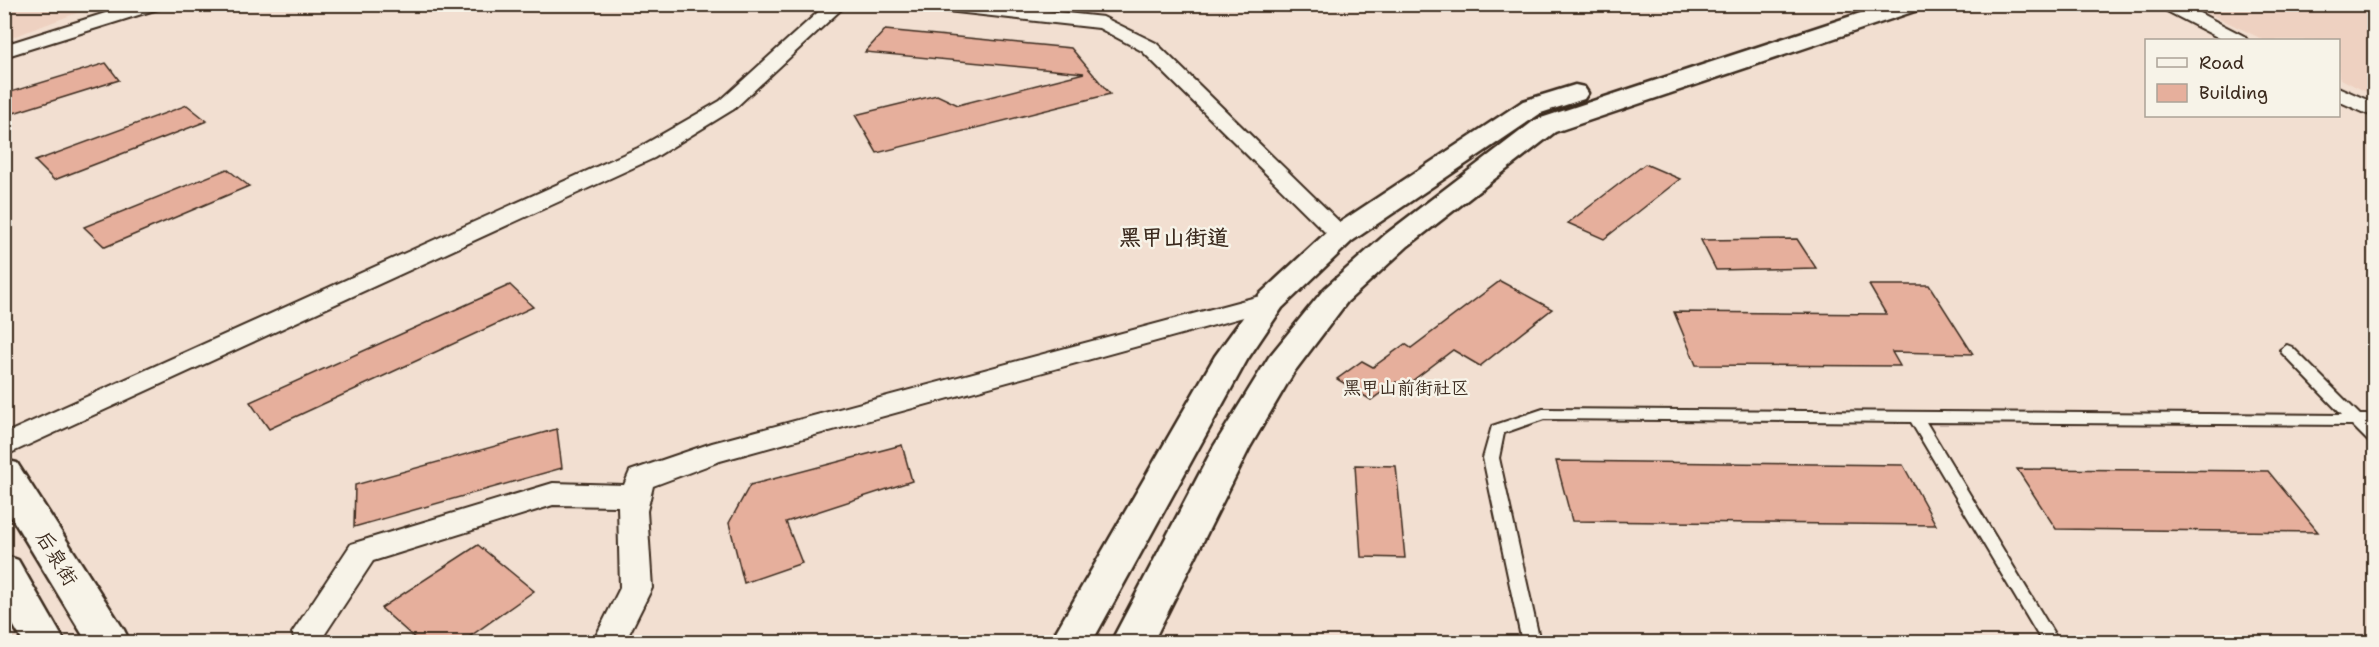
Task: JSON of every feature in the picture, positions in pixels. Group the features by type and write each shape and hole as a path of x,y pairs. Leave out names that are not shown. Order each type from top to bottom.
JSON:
{"street":[{"path":"4,51 155,4"},
{"path":"4,446 646,153 727,105 838,4"},
{"path":"929,4 1103,23 1149,46 1341,235"},
{"path":"1071,642 1232,356 1271,301 1341,235 1532,106 1845,4"},
{"path":"1132,642 1232,446 1281,365 1336,295 1397,240 1545,126 1912,4"},
{"path":"2167,4 2235,39"},
{"path":"2340,94 2374,111"},
{"path":"609,642 636,588 633,511 640,479 712,453 1271,301"},
{"name":"后泉街","path":"4,473 108,642"},
{"path":"312,642 308,633 362,552 553,494 619,495 636,498"},
{"path":"4,571 44,642"}],"lane":[{"path":"2287,350 2374,438"},
{"path":"1531,642 1491,458 1497,430 1544,414 2374,420"},
{"path":"1916,417 2051,642"}],"shaded area":[{"path":"5,4 98,4 98,5 5,40"},
{"path":"2192,5 2374,5 2374,96 2340,79 2340,39 2262,39"}],"building":[{"path":"885,30 1071,48 1110,94 877,153 855,115 937,95 958,105 1084,73 865,52"},
{"path":"106,63 119,80 4,116 4,94"},
{"path":"187,105 207,121 54,180 35,161"},
{"path":"1645,164 1680,179 1604,239 1568,223"},
{"path":"227,169 249,186 105,247 84,227"},
{"path":"1797,239 1816,268 1716,270 1701,240"},
{"path":"1500,281 1552,309 1480,366 1453,350 1404,387 1396,382 1371,400 1337,379 1362,361 1373,367 1405,344 1411,348"},
{"path":"510,285 533,307 269,429 250,402"},
{"path":"1869,285 1929,285 1973,354 1892,352 1900,366 1696,365 1674,312 1886,314"},
{"path":"557,429 562,468 354,527 355,485"},
{"path":"902,445 912,481 786,522 802,563 744,583 729,523 750,485"},
{"path":"1556,461 1903,465 1936,525 1572,521"},
{"path":"1355,465 1396,466 1405,558 1361,557"},
{"path":"2017,469 2268,471 2318,532 2056,529"},
{"path":"478,545 534,591 462,642 419,642 381,608"}],"district":[{"name":"黑甲山街道","path":"1174,237"},
{"name":"黑甲山前街社区","path":"1406,388"}]}
